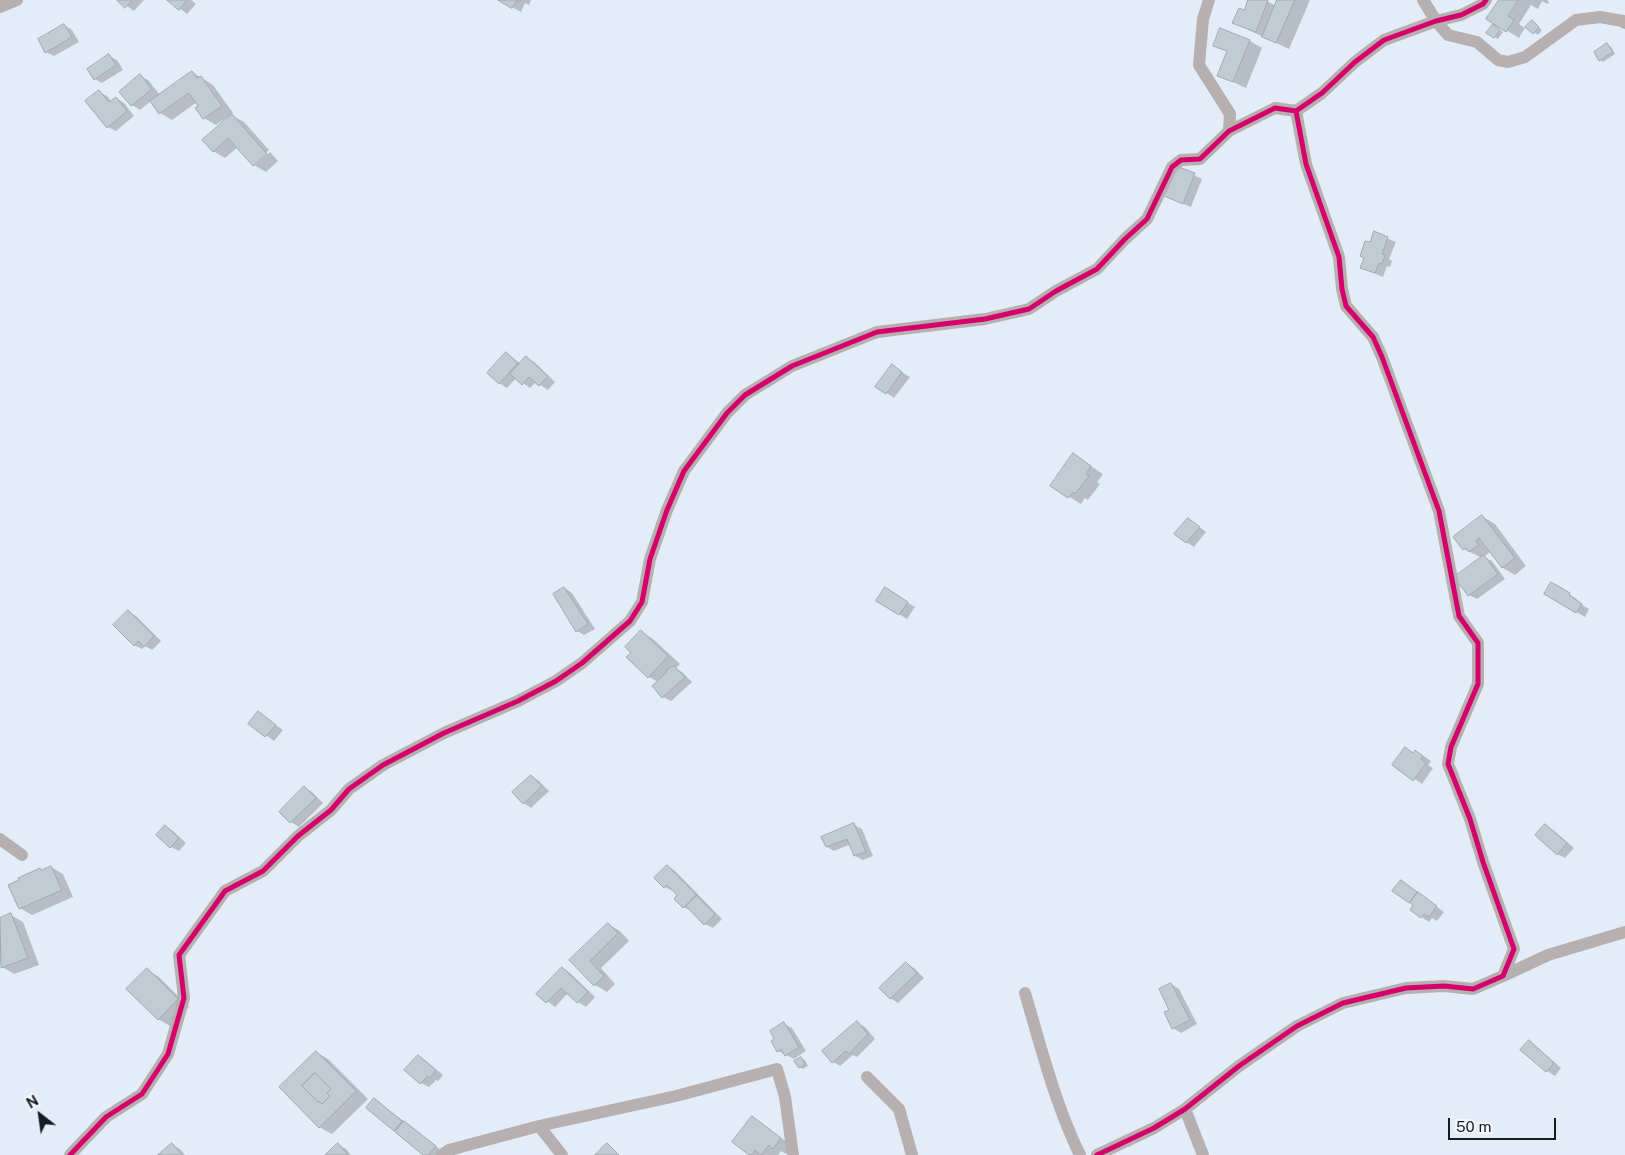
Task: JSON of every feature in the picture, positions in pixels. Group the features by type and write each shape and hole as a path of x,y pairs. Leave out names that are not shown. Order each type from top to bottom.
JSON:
{"street":[{"path":"0,7 17,0"},
{"path":"1209,0 1203,19 1199,65 1230,114 1229,131"},
{"path":"1423,0 1436,21 1448,35 1477,42 1498,60 1508,62 1524,56 1576,20 1600,17 1623,20 1625,23"},
{"path":"70,1155 106,1116 142,1094 168,1054 184,998 179,954 224,891 263,871 298,836 331,810 349,788 383,765 444,733 518,701 556,681 582,663 630,621 642,602 650,559 667,510 684,471 727,413 745,395 792,366 877,332 985,319 1029,309 1056,291 1097,269 1147,219 1172,167 1180,160 1200,159 1229,131 1274,108 1296,111 1322,94 1355,62 1384,40 1461,14 1483,4 1486,0"},
{"path":"1296,111 1306,164 1339,257 1342,289 1346,306 1373,337 1382,357 1439,511 1459,616 1478,643 1478,684 1451,747 1448,764 1470,820 1482,862 1514,949 1503,976"},
{"path":"0,838 22,855"},
{"path":"1098,1155 1154,1128 1185,1109 1240,1066 1297,1026 1343,1003 1406,988 1444,986 1473,989 1548,955 1625,932"},
{"path":"1025,993 1060,1103 1080,1155"},
{"path":"442,1155 449,1150 539,1126 676,1096 777,1069 785,1097 793,1155"},
{"path":"867,1077 899,1109 912,1155"},
{"path":"1185,1109 1202,1155"},
{"path":"539,1126 562,1155"}],"building":[{"path":"117,0 132,0 125,8"},
{"path":"167,0 187,0 179,10"},
{"path":"498,0 517,0 512,8"},
{"path":"1248,0 1268,0 1256,32 1232,23 1239,8 1244,10"},
{"path":"1277,0 1295,0 1276,43 1262,37"},
{"path":"1499,0 1518,0 1508,16 1514,20 1506,32 1486,19"},
{"path":"1532,20 1539,27 1533,34 1525,27"},
{"path":"64,24 72,37 45,53 38,39"},
{"path":"1493,24 1500,30 1494,38 1486,33"},
{"path":"1220,28 1250,40 1233,82 1217,76 1227,51 1213,46"},
{"path":"1607,43 1613,52 1599,61 1594,52"},
{"path":"109,54 116,65 94,80 87,69"},
{"path":"192,71 197,78 201,76 222,106 203,119 195,108 198,106 189,93 159,114 150,101"},
{"path":"140,74 152,89 131,106 119,92"},
{"path":"99,90 109,102 116,97 127,111 107,128 85,101"},
{"path":"232,114 267,154 253,166 228,138 213,152 202,140"},
{"path":"1176,166 1195,173 1183,204 1164,196"},
{"path":"1374,231 1388,237 1382,254 1385,255 1382,264 1379,263 1375,273 1360,268 1364,258 1360,256 1365,241 1370,242"},
{"path":"506,352 518,363 499,384 487,373"},
{"path":"526,356 548,376 539,386 529,377 522,385 510,374"},
{"path":"892,364 902,372 886,394 875,387"},
{"path":"1073,453 1091,466 1086,474 1089,476 1075,494 1073,492 1068,498 1050,486"},
{"path":"1482,515 1515,558 1502,568 1479,538 1476,541 1479,545 1469,552 1466,548 1463,550 1453,537"},
{"path":"1188,518 1200,527 1186,543 1174,534"},
{"path":"1484,555 1498,574 1468,596 1454,577"},
{"path":"1551,582 1570,593 1569,595 1582,604 1576,613 1544,594"},
{"path":"564,587 588,624 576,632 553,594"},
{"path":"885,587 908,602 899,615 876,601"},
{"path":"128,610 154,636 144,647 138,641 134,646 113,625"},
{"path":"641,630 668,656 648,678 626,657 631,653 625,647"},
{"path":"674,666 685,677 662,698 652,686 666,671"},
{"path":"258,711 276,725 265,737 248,724"},
{"path":"1405,747 1413,753 1415,750 1423,756 1421,759 1426,763 1413,781 1392,765"},
{"path":"531,775 542,786 523,804 512,792"},
{"path":"304,786 316,798 290,823 279,812"},
{"path":"854,823 866,852 854,856 847,839 826,847 821,837"},
{"path":"1545,824 1567,843 1557,855 1535,835"},
{"path":"165,825 179,838 170,848 156,835"},
{"path":"667,865 697,895 683,908 674,899 677,895 667,885 664,888 654,878"},
{"path":"51,866 62,890 19,909 8,885 40,868 41,870"},
{"path":"1401,880 1417,892 1409,903 1392,891"},
{"path":"1418,892 1437,906 1429,917 1424,914 1421,918 1410,910 1413,905 1410,903"},
{"path":"696,895 715,914 704,925 686,906"},
{"path":"11,913 28,958 1,968 0,918"},
{"path":"608,923 618,933 590,961 604,976 594,986 569,960"},
{"path":"906,962 917,973 890,999 879,988"},
{"path":"562,967 588,992 577,1003 561,988 546,1003 536,994"},
{"path":"147,968 178,999 158,1020 126,989"},
{"path":"1171,983 1190,1020 1172,1029 1164,1012 1169,1010 1159,989"},
{"path":"857,1021 868,1034 849,1054 846,1051 832,1063 822,1051"},
{"path":"784,1022 799,1047 785,1056 781,1049 777,1052 771,1041 774,1039 770,1031"},
{"path":"1529,1040 1554,1063 1546,1072 1520,1050"},
{"path":"316,1051 356,1091 319,1128 279,1087","holes":["315,1073 331,1089 327,1093 330,1096 322,1104 302,1086"]},
{"path":"418,1055 436,1070 430,1078 428,1076 420,1084 404,1070"},
{"path":"801,1057 805,1064 799,1068 794,1061"},
{"path":"315,1073 331,1089 327,1093 330,1096 322,1104 302,1086"},
{"path":"374,1098 402,1121 394,1131 366,1108"},
{"path":"752,1116 781,1138 773,1149 769,1145 761,1155 755,1150 752,1155 749,1155 732,1142"},
{"path":"404,1121 436,1146 428,1155 423,1155 395,1132"},
{"path":"172,1143 182,1155 158,1155"},
{"path":"338,1143 348,1155 325,1155"},
{"path":"607,1143 619,1155 595,1155"}],"cycle path":[{"path":"70,1155 106,1117 142,1094 168,1054 184,998 179,955 225,891 263,871 298,836 331,810 349,789 383,765 444,733 518,701 556,681 582,663 630,621 642,602 650,559 667,510 684,471 727,413 745,395 792,366 877,332 985,319 1029,309 1056,291 1097,269 1147,219 1172,167 1181,160 1200,159 1229,131 1275,108 1296,111 1322,93 1355,62 1384,40 1436,21 1461,15 1483,4 1486,0"},
{"path":"1097,1155 1154,1128 1185,1109 1239,1066 1297,1026 1343,1003 1406,988 1444,986 1473,989 1503,976 1514,949 1470,819 1448,764 1451,747 1478,684 1478,643 1459,616 1439,511 1382,357 1373,337 1346,306 1342,289 1339,257 1306,164 1296,111"}]}
